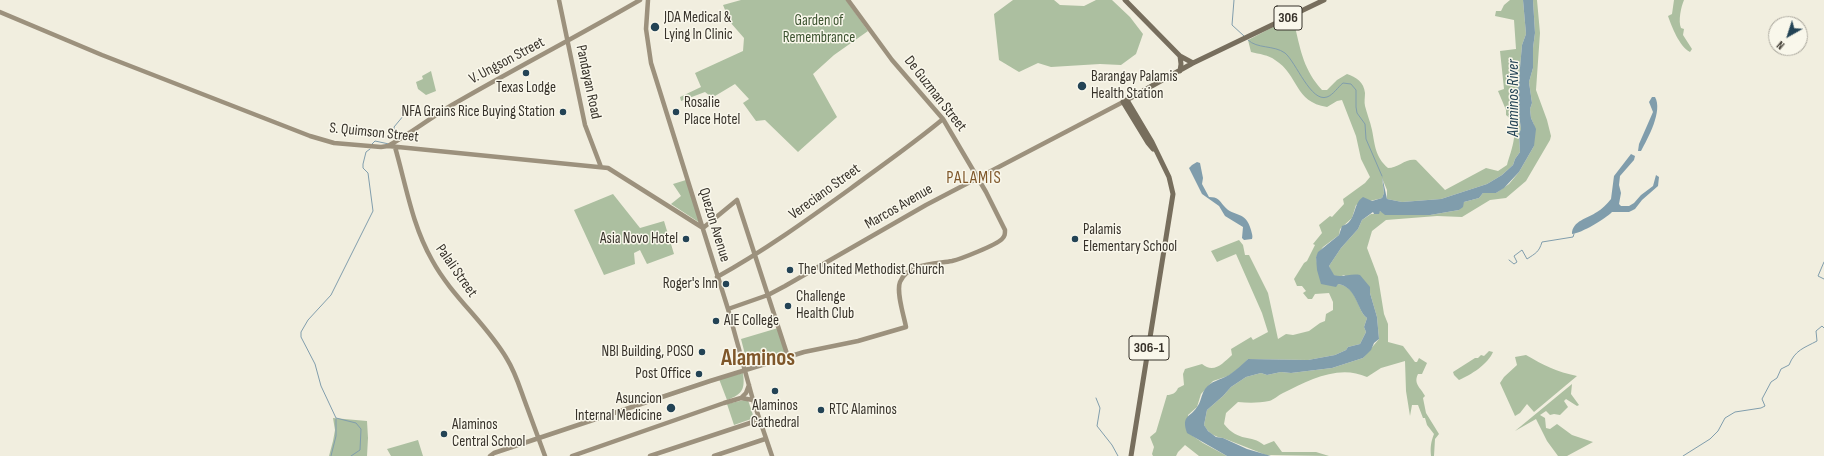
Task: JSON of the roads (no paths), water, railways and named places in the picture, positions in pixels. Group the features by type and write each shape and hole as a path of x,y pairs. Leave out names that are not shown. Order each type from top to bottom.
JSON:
{"main road":[{"path":"1125,0 1182,58 1186,67"},
{"name":"306","path":"1186,67 1251,34 1324,0"},
{"path":"1182,58 1194,63"},
{"path":"1180,72 1182,58"},
{"name":"Marcos Avenue","path":"1125,101 1180,72 1186,67"},
{"name":"306-1","path":"1125,101 1152,142 1155,151 1169,177 1173,194 1131,456"}],"street":[{"name":"Pandayan Road","path":"559,0 585,125 590,143 601,167"},
{"name":"V. Ungson Street","path":"388,146 406,136 455,103 640,0"},
{"name":"Quezon Avenue","path":"648,0 646,29 648,53 728,310 759,420 772,456"},
{"name":"De Guzman Street","path":"788,357 858,342 906,327 899,290 899,284 904,276 916,268 928,264 951,261 969,255 1000,240 1005,236 1005,230 978,178 943,119 892,60 848,0"},
{"name":"S. Quimson Street","path":"0,12 102,55 310,136 334,143 381,147 388,146 608,168 622,175 703,228"},
{"name":"Marcos Avenue","path":"728,310 768,295 841,255 926,205 1125,101"},
{"name":"Vereciano Street","path":"717,276 755,256 797,228 906,149 943,119"},
{"name":"Palali Street","path":"395,147 414,218 432,260 449,287 490,335 507,359 516,378 545,456"},
{"path":"490,456 494,453 538,438 788,357 737,200 703,228"},
{"path":"572,456 741,398 746,393 749,385"},
{"path":"741,398 753,400"},
{"path":"650,456 759,420"},
{"path":"714,456 765,439"}],"water":[{"path":"1523,0 1533,0 1535,33 1533,68 1529,82 1532,103 1530,109 1531,118 1536,129 1534,146 1519,172 1504,188 1496,193 1483,193 1479,198 1464,202 1463,207 1459,210 1430,215 1385,215 1380,211 1379,214 1374,214 1373,212 1362,220 1358,229 1341,248 1329,266 1334,275 1360,275 1370,287 1370,293 1377,317 1379,339 1374,343 1371,350 1363,358 1332,368 1291,373 1281,372 1267,375 1261,373 1246,377 1231,387 1207,410 1204,425 1208,431 1216,437 1223,438 1247,449 1271,456 1227,456 1187,433 1185,423 1187,417 1198,405 1207,386 1229,375 1248,359 1308,360 1335,355 1346,350 1348,347 1360,344 1366,332 1364,327 1367,318 1353,294 1344,286 1338,284 1336,287 1321,284 1317,270 1316,257 1318,252 1339,235 1342,226 1350,221 1357,204 1363,197 1372,201 1382,198 1384,193 1382,176 1387,199 1402,202 1441,199 1487,184 1502,175 1513,165 1520,152 1519,134 1521,129 1518,90 1522,45 1526,34"},
{"path":"1652,97 1655,97 1657,103 1656,117 1644,146 1641,151 1638,151 1639,144 1653,112 1649,102"},
{"path":"1631,154 1635,156 1634,160 1620,176 1619,185 1621,193 1619,204 1621,206 1629,206 1634,203 1641,195 1653,186 1656,175 1659,177 1658,186 1642,200 1635,209 1629,212 1612,212 1593,225 1572,234 1575,226 1581,220 1599,211 1611,199 1614,176"},
{"path":"1197,162 1200,163 1203,178 1202,184 1209,197 1216,198 1228,210 1243,217 1249,224 1252,239 1244,240 1242,238 1243,227 1225,216 1219,206 1202,194 1189,168"}],"waterway":[{"path":"1234,0 1232,25 1244,36"},
{"path":"1248,40 1256,45 1276,49 1285,53 1304,81 1315,94 1321,97 1329,96 1343,83 1351,84 1356,90 1357,113 1365,124 1366,139 1382,176"},
{"path":"396,139 394,127 404,115"},
{"path":"372,144 375,141 389,144"},
{"path":"351,456 360,450 361,429 356,423 336,418 321,386 315,364 301,337 301,332 308,320 331,295 373,211 368,173 363,168 366,152 370,149"},
{"path":"1509,260 1514,264 1517,262 1514,256 1522,250 1527,259 1537,252 1542,242 1573,237 1574,234"},
{"path":"1824,262 1818,276 1824,279"},
{"path":"1683,456 1710,439 1718,431 1725,418 1735,412 1765,406 1762,399 1771,382 1777,378 1781,369 1789,365 1797,353 1817,341 1816,331 1822,326 1824,328"},
{"path":"1096,398 1100,408 1097,426 1112,445 1118,456"},
{"path":"331,456 336,436 336,419"}],"place":[{"name":"JDA Medical & Lying In Clinic","path":"655,27"},
{"name":"Texas Lodge","path":"526,73"},
{"name":"Barangay Palamis Health Station","path":"1082,86"},
{"name":"NFA Grains Rice Buying Station","path":"563,112"},
{"name":"Rosalie Place Hotel","path":"676,112"},
{"name":"Asia Novo Hotel","path":"686,239"},
{"name":"Palamis Elementary School","path":"1075,239"},
{"name":"The United Methodist Church","path":"790,270"},
{"name":"Roger's Inn","path":"726,284"},
{"name":"Challenge Health Club","path":"788,306"},
{"name":"AIE College","path":"716,321"},
{"name":"NBI Building, POSO","path":"702,352"},
{"name":"Post Office","path":"699,374"},
{"name":"Alaminos Cathedral","path":"775,391"},
{"name":"Asuncion Internal Medicine","path":"671,408"},
{"name":"RTC Alaminos","path":"821,410"},
{"name":"Alaminos Central School","path":"444,434"}],"district":[{"name":"PALAMIS","path":"974,179"},
{"name":"Alaminos","path":"758,359"}],"park label":[{"name":"Garden of Remembrance","path":"819,30"}],"water label":[{"name":"Alaminos River","path":"1514,98"}]}
